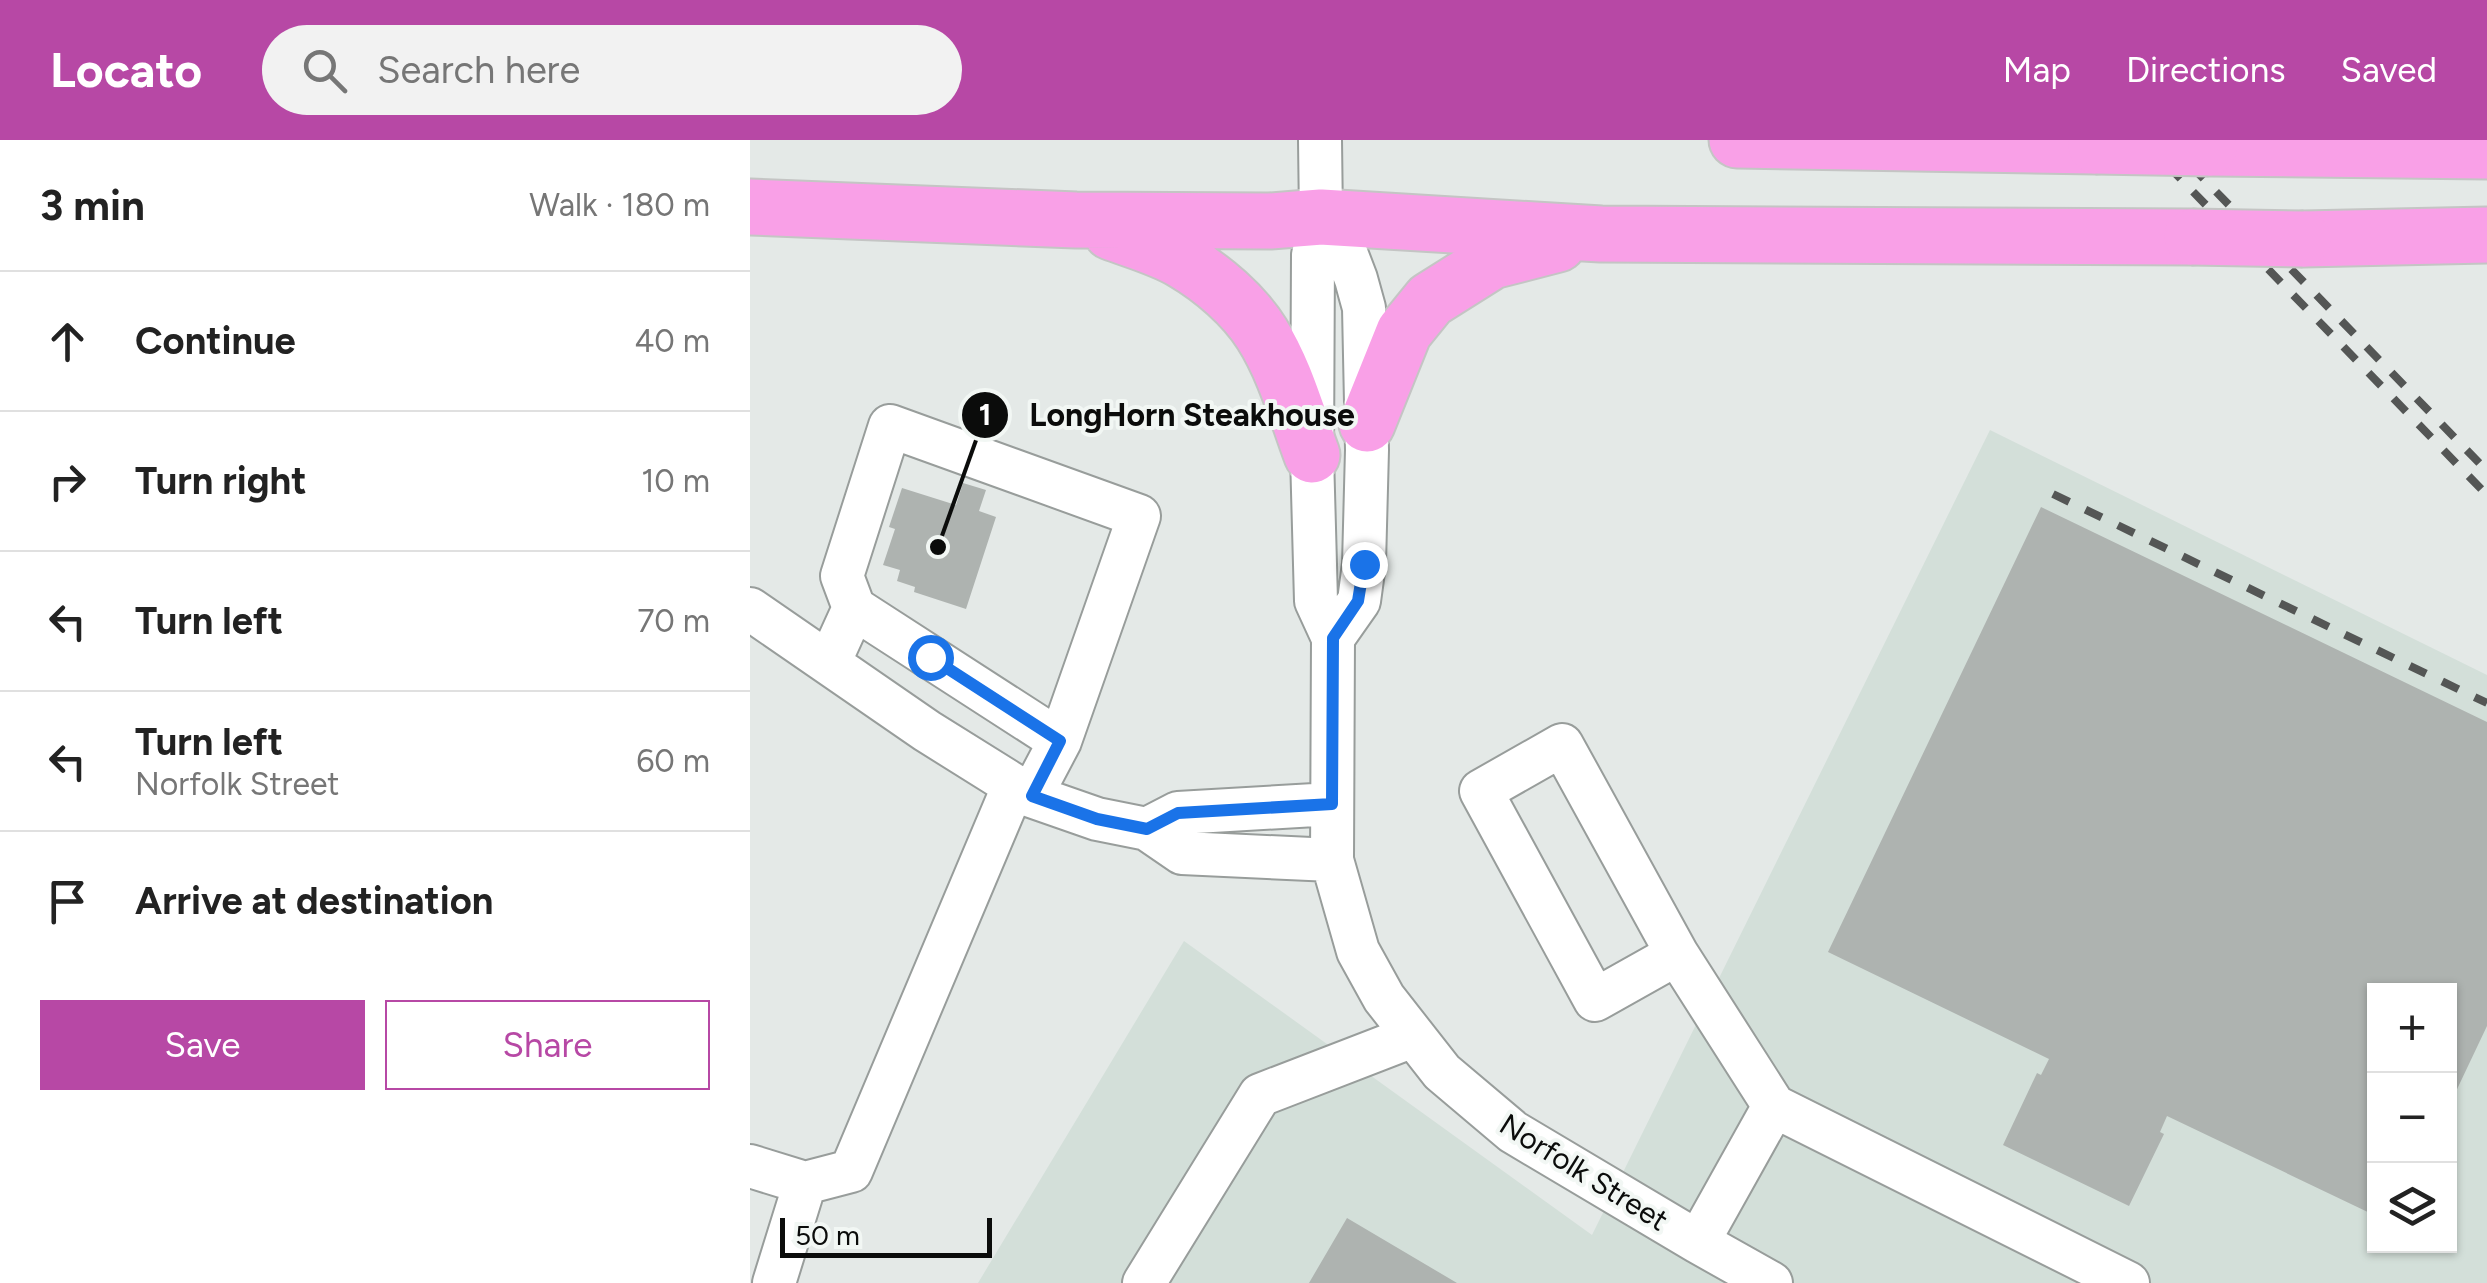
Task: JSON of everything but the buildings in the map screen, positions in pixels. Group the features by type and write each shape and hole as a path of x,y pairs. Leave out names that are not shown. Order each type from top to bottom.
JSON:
{"highway":[{"path":"1737,140 2487,152"},
{"path":"750,207 1076,220 1270,222 1321,217 1601,234 2304,238 2487,234"},
{"path":"1076,220 1182,260 1244,310 1262,334 1279,368 1312,455"},
{"path":"1366,424 1404,332 1430,300 1492,261 1601,234"}],"street":[{"name":"Norfolk Street","path":"1320,140 1321,217 1313,254 1316,601 1333,638 1332,860 1358,951 1384,998 1442,1072 1513,1132 1771,1283"},
{"path":"1321,217 1343,245 1364,308 1364,564 1358,601 1333,638"},
{"path":"750,1166 805,1183 850,1171 1023,791 1060,741 1139,516 890,426 842,576 854,608 1060,741"},
{"path":"829,663 854,608"},
{"path":"750,609 927,731 1023,791 1097,819 1147,829 1182,853 1332,860"},
{"path":"1677,954 1595,1000 1481,791 1562,745 1677,954 1774,1106 2128,1283"},
{"path":"1147,829 1178,813 1332,804"},
{"path":"1144,1283 1260,1095 1414,1036"},
{"path":"1698,1242 1774,1106"},
{"path":"774,1283 805,1183"}],"shaded area":[{"path":"1990,430 2487,675 2487,1283 978,1283 1184,941 1592,1235"}],"railway":[{"path":"2143,140 2487,495"},
{"path":"2166,140 2487,471"},
{"path":"2053,494 2487,703"}],"place":[{"name":"LongHorn Steakhouse","path":"938,547"}],"route":[{"path":"930,657 1060,741 1032,796 1097,819 1147,829 1178,813 1332,804 1333,638 1358,601 1364,564"}]}
